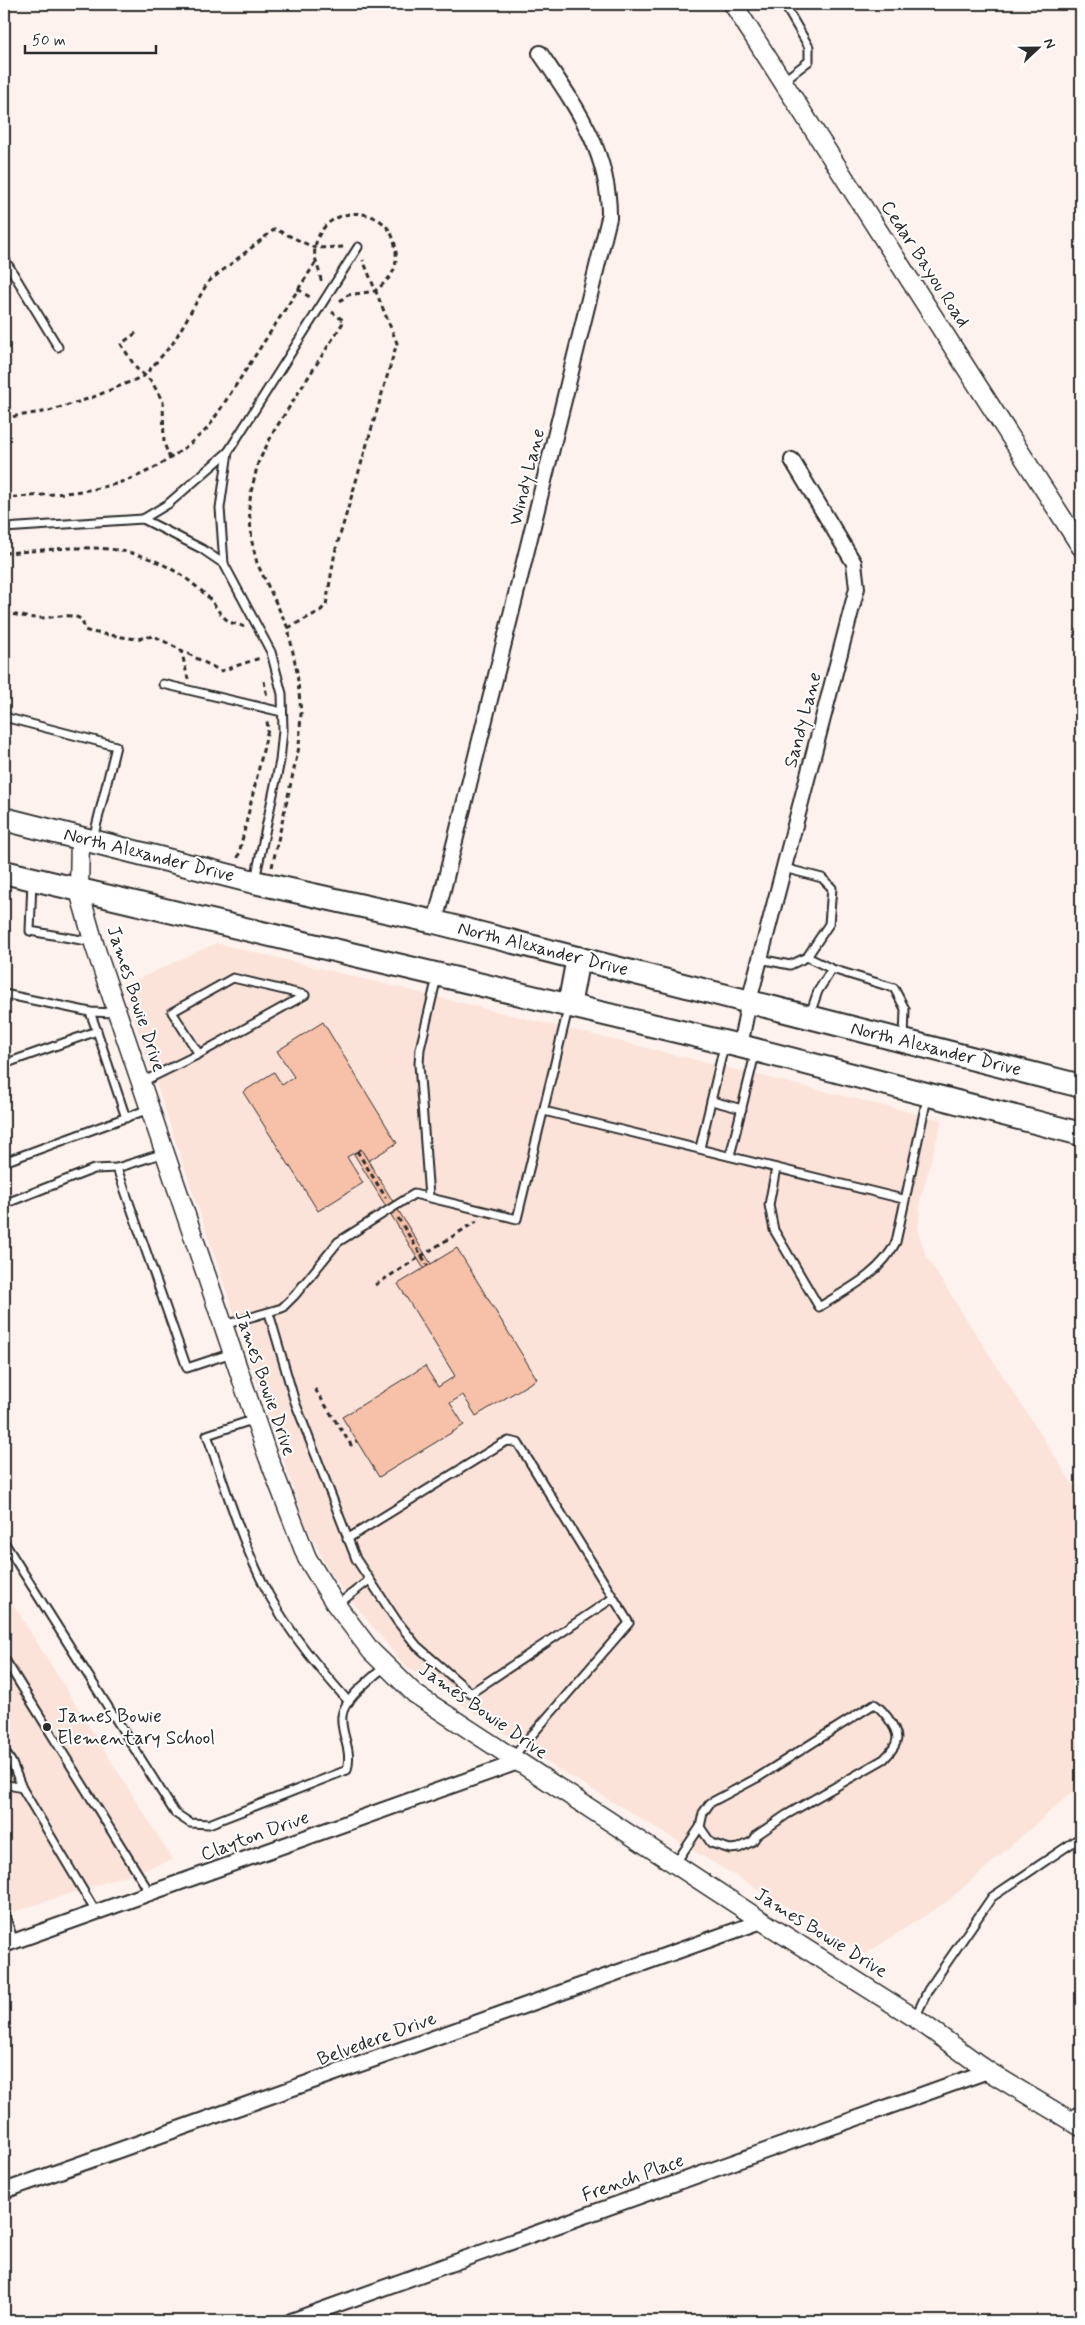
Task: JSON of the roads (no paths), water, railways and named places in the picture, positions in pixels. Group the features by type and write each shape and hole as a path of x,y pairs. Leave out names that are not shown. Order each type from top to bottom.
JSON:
{"main road":[{"name":"North Alexander Drive","path":"4,819 252,881 436,922 1081,1086"},
{"path":"4,872 740,1047 1081,1134"},
{"path":"569,1006 578,958"}],"street":[{"name":"Cedar Bayou Road","path":"733,4 1081,547"},
{"name":"Windy Lane","path":"436,922 609,218 610,198 602,162 580,112 540,53"},
{"name":"Sandy Lane","path":"740,1047 749,1001 857,588 854,563 792,460"},
{"name":"James Bowie Drive","path":"86,839 79,891 94,942 116,1014 290,1519 307,1558 336,1605 371,1651 415,1694 675,1865 915,2018 988,2071 1076,2118"},
{"name":"Clayton Drive","path":"9,1944 515,1760"},
{"name":"Belvedere Drive","path":"4,2192 762,1921"},
{"name":"French Place","path":"291,2321 988,2071"}],"lane":[{"path":"782,81 809,61 809,47 784,4"},
{"path":"4,528 143,519 168,504 228,452 358,247"},
{"path":"4,258 58,347"},
{"path":"228,452 220,508 224,564 271,652 278,676 282,712 280,761 252,881"},
{"path":"143,519 202,549 224,564"},
{"path":"164,684 282,712"},
{"path":"4,717 116,746 86,839"},
{"path":"760,959 790,965 806,957 829,924 832,888 822,878 784,868"},
{"path":"32,879 30,931 94,942"},
{"path":"806,957 832,969 894,988 905,1009 904,1041"},
{"path":"809,1016 818,990 832,969"},
{"path":"429,1197 419,1064 420,1049 437,975"},
{"path":"141,1082 199,1054 305,995 232,978 172,1012 199,1054"},
{"path":"4,994 90,1012 116,1014"},
{"path":"223,1326 282,1308 338,1242 410,1196 418,1194 517,1219 569,1006"},
{"path":"90,1012 126,1118"},
{"path":"4,1064 96,1031"},
{"path":"700,1148 712,1101 740,1047"},
{"path":"730,1156 742,1109 740,1047"},
{"path":"776,1168 769,1205 774,1230 819,1307 864,1279 885,1261 896,1242 903,1199 927,1095"},
{"path":"712,1101 742,1109"},
{"path":"4,1162 150,1109"},
{"path":"544,1111 903,1199"},
{"path":"4,1204 94,1169 117,1168 165,1153"},
{"path":"117,1168 187,1368 233,1353"},
{"path":"268,1313 295,1402 347,1539 368,1581 417,1646 470,1693 613,1598"},
{"path":"255,1419 207,1435 252,1561 269,1595 304,1651 348,1702"},
{"path":"347,1539 503,1442 518,1443 629,1623 515,1760"},
{"path":"4,1542 175,1813 190,1823 209,1824 348,1770 350,1758 342,1716 348,1702 356,1692 386,1665"},
{"path":"336,1605 368,1581"},
{"path":"4,1658 150,1893"},
{"path":"675,1865 700,1827 703,1813 710,1803 757,1778 874,1704 879,1706 896,1729 896,1745 884,1759 786,1815 746,1845 730,1849 711,1843 700,1827"},
{"path":"4,1750 12,1763 22,1788 96,1912"},
{"path":"4,1784 22,1788"},
{"path":"915,2018 928,1990 992,1897 1081,1837"},
{"path":"4,1912 9,1944"}],"place":[{"name":"James Bowie Elementary School","path":"47,1727"}]}
